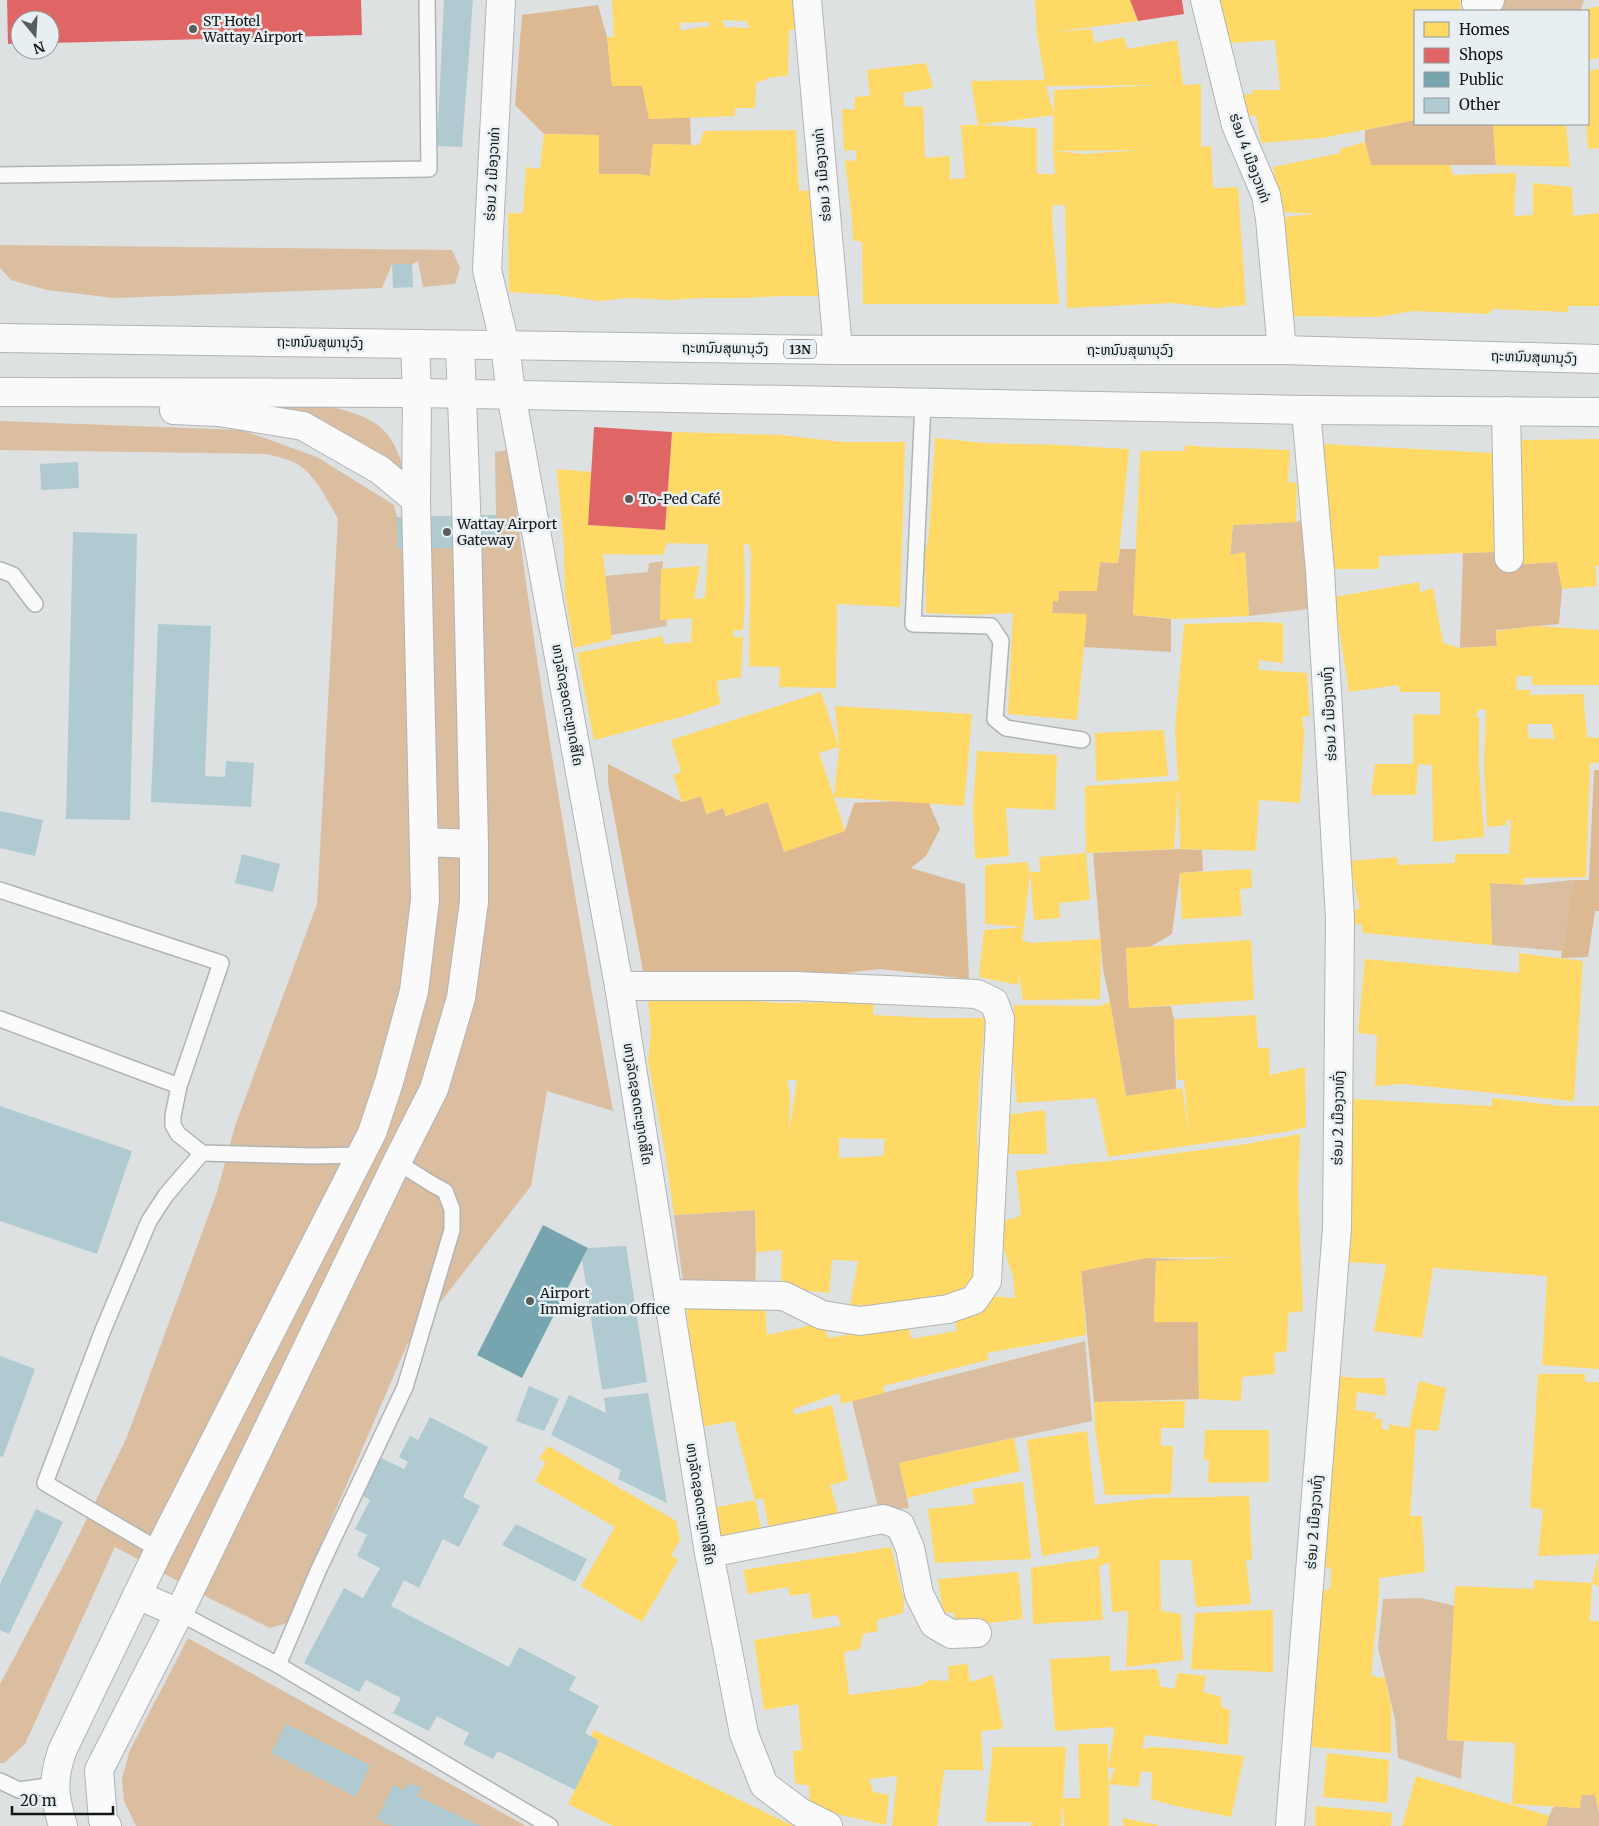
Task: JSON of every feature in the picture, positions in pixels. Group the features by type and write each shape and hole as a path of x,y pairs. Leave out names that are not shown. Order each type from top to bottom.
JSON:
{"main road":[{"name":"ຮ່ອມ 2 ເມືອງວາທ່າ","path":"501,0 487,270 505,345"},
{"name":"ຮ່ອມ 3 ເມືອງວາທ່າ","path":"807,0 838,350"},
{"name":"ຮ່ອມ 4 ເມືອງວາທ່າ","path":"1205,0 1236,125 1266,195 1270,219 1282,350"},
{"name":"ຖະຫນົນສຸພານຸວົງ","path":"0,338 838,350 1282,350 1599,359"},
{"path":"63,1826 55,1785 55,1772 62,1751 159,1550 372,1132 389,1082 414,991 425,900 416,500 417,393 415,344"},
{"path":"107,1826 103,1820 100,1770 179,1614 434,1089 462,998 474,902 474,844 460,345"},
{"name":"ທາງລັດຊອດຕະຫຼາດສີໄຄ","path":"505,345 511,394 619,986 709,1553 744,1734 764,1785 800,1812 828,1826"},
{"path":"0,392 462,393 1306,410 1599,412"},
{"path":"0,405 219,412 302,426 380,470 416,500"},
{"name":"ຮ່ອມ 2 ເມືອງວາທົ່ງ","path":"1290,1826 1337,1228 1340,918 1320,571 1306,410"},
{"path":"1506,411 1509,558"},
{"path":"424,842 474,844"},
{"path":"619,986 796,986 977,994 994,1002 1000,1019 987,1281 974,1300 948,1309 860,1321 822,1316 784,1296 668,1294"},
{"path":"360,1155 395,1167"},
{"path":"709,1553 884,1518 900,1525 910,1548 919,1594 934,1624 951,1634 977,1633"},
{"path":"137,1594 179,1614"}],"lane":[{"path":"0,175 429,169 427,0"},
{"path":"923,402 914,624 991,626 1001,641 995,719 1006,728 1082,740"},
{"path":"0,570 13,575 35,604"},
{"path":"0,891 221,962 179,1086 173,1116 173,1125 178,1134 202,1153 313,1156 360,1155"},
{"path":"0,1019 179,1086"},
{"path":"159,1550 45,1483 103,1330 149,1221 166,1195 202,1153"},
{"path":"278,1665 318,1571 405,1387 452,1230 452,1209 445,1191 395,1167"},
{"path":"179,1614 278,1665 550,1826"},
{"path":"0,1781 19,1790 55,1785"}],"shaded area":[{"path":"1466,0 1584,0 1580,10 1467,10"},
{"path":"598,5 607,37 612,86 642,86 690,117 691,145 653,144 650,176 638,174 599,174 599,135 544,134 515,105 522,15"},
{"path":"1414,120 1414,125 1493,125 1496,165 1371,165 1365,142 1365,130"},
{"path":"0,245 452,250 460,268 455,284 423,287 418,261 412,264 392,264 382,288 114,298 47,290 11,280 0,268"},
{"path":"324,405 355,414 378,425 394,444 405,475 255,407"},
{"path":"0,421 242,430 317,457 394,505 397,517 496,515 495,452 509,450 543,699 613,1111 547,1091 531,1186 407,1345 287,1623 270,1628 213,1600 115,1547 25,1744 4,1763 0,1763 0,1684 71,1551 127,1437 217,1192 235,1126 317,904 338,519 308,473 295,463 281,458 267,454 0,450"},
{"path":"1307,518 1318,608 1249,616 1245,553 1230,555 1233,525 1296,522"},
{"path":"1120,549 1137,549 1133,615 1171,619 1171,652 1084,647 1052,613 1053,601 1058,601 1059,591 1096,591 1100,562 1118,563"},
{"path":"1523,551 1523,564 1557,562 1562,589 1559,624 1496,630 1497,646 1460,648 1463,553"},
{"path":"663,561 660,620 666,619 667,626 611,635 604,576 648,572 649,563"},
{"path":"608,764 682,802 701,796 707,814 723,808 726,816 768,802 784,851 845,831 854,803 899,801 929,803 940,829 926,856 911,868 965,884 969,979 880,969 792,979 645,982 608,783"},
{"path":"1594,770 1599,770 1599,911 1595,911 1588,957 1561,958 1573,880 1589,880"},
{"path":"1180,849 1202,850 1203,871 1180,873 1172,934 1148,948 1126,949 1129,1008 1171,1006 1174,1020 1176,1089 1126,1096 1103,969 1093,853"},
{"path":"1573,880 1562,951 1492,945 1490,883 1524,885"},
{"path":"755,1210 755,1303 685,1297 674,1215"},
{"path":"1146,1258 1197,1260 1156,1261 1154,1322 1198,1322 1199,1399 1094,1402 1081,1271"},
{"path":"1085,1341 1092,1421 899,1463 909,1508 879,1511 852,1401"},
{"path":"1421,1598 1455,1606 1447,1740 1464,1741 1461,1779 1398,1758 1395,1719 1378,1648 1383,1599"},
{"path":"188,1638 526,1826 136,1826 124,1801 122,1778 130,1750"},
{"path":"1581,1795 1595,1795 1599,1813 1599,1826 1546,1826 1554,1806 1580,1808"}],"building: Homes":[{"path":"612,0 796,0 798,29 789,30 788,76 772,77 756,83 755,108 735,108 735,116 649,119 642,86 612,86 607,37 614,37","holes":["722,20 746,21 750,28 725,27","709,22 709,27 681,31 680,23"]},
{"path":"1035,0 1130,0 1138,21 1052,32 1091,29 1095,43 1124,37 1128,49 1177,40 1183,85 1201,84 1201,147 1211,146 1213,188 1238,187 1246,305 1216,308 1172,303 1067,308 1065,205 1053,205 1052,217 1059,304 863,304 862,242 853,240 845,160 856,161 856,150 844,151 842,109 854,110 855,97 870,96 867,70 926,63 933,88 903,93 905,107 923,106 925,158 950,156 950,179 965,178 961,125 978,125 971,81 1045,80 1037,34","holes":["1162,85 1054,90 1054,114 1046,86","1054,115 1053,151 1055,174 1037,174 1037,128 978,125","1142,150 1084,154 1053,151"]},
{"path":"1219,0 1460,0 1461,10 1414,10 1414,120 1322,138 1261,143 1256,115 1245,118 1240,95 1253,94 1252,90 1280,90 1275,40 1229,43"},
{"path":"1599,6 1599,58 1589,60 1589,10 1584,10"},
{"path":"1599,69 1599,148 1588,149 1586,125 1589,125 1589,71"},
{"path":"1493,125 1566,125 1570,167 1496,165"},
{"path":"796,130 799,191 813,190 821,296 672,300 629,298 598,301 557,295 509,292 508,213 523,213 526,167 540,169 544,134 599,135 599,174 638,174 650,176 653,144 699,145 704,131"},
{"path":"1365,142 1371,165 1450,165 1453,175 1516,173 1514,216 1533,215 1533,183 1572,187 1573,216 1599,213 1599,306 1568,306 1568,312 1492,309 1489,314 1413,311 1378,317 1287,316 1284,217 1315,214 1282,212 1273,167 1340,153 1340,149"},
{"path":"672,432 782,435 842,442 905,442 900,607 837,604 836,688 779,687 780,667 749,666 751,553 749,544 744,544 745,598 743,630 734,630 733,637 743,637 741,677 717,681 720,704 681,717 594,740 577,653 662,636 664,644 691,642 692,618 660,620 661,569 700,566 694,599 705,598 708,544 667,543 663,555 603,554 612,639 574,648 565,594 564,546 557,469 592,472 588,525 665,530"},
{"path":"935,438 985,443 1129,449 1118,563 1100,562 1097,591 1059,591 1058,602 1053,601 1052,613 1087,614 1077,720 1008,714 1013,613 974,615 926,613 925,556 929,533"},
{"path":"1599,439 1599,566 1595,566 1597,586 1562,589 1557,562 1523,564 1523,544 1518,544 1515,440"},
{"path":"1323,444 1492,453 1495,552 1379,556 1379,569 1328,569"},
{"path":"1185,445 1290,450 1288,482 1297,483 1296,522 1233,525 1230,555 1245,552 1249,616 1177,619 1133,615 1140,451 1185,451"},
{"path":"1419,582 1420,592 1433,588 1443,643 1460,648 1497,646 1496,631 1536,626 1599,630 1599,685 1532,685 1532,676 1516,676 1517,690 1530,690 1530,695 1583,694 1587,737 1599,738 1599,763 1590,763 1586,877 1523,878 1524,885 1490,883 1492,945 1363,933 1361,923 1349,927 1349,910 1360,909 1349,861 1397,857 1398,865 1455,863 1455,854 1509,854 1511,820 1506,820 1507,825 1487,827 1484,765 1486,710 1479,709 1475,717 1479,717 1479,767 1484,837 1433,842 1432,765 1418,764 1416,795 1371,795 1375,764 1413,764 1413,714 1440,715 1440,692 1400,692 1398,685 1349,692 1334,597","holes":["1527,724 1552,724 1554,739 1529,738"]},
{"path":"1283,623 1283,663 1259,660 1259,670 1307,673 1310,716 1302,717 1304,734 1300,803 1259,800 1256,851 1180,849 1178,784 1174,849 1086,853 1085,786 1178,781 1175,729 1184,624"},
{"path":"821,692 839,747 819,753 845,831 784,852 768,802 726,816 723,808 706,814 701,796 682,802 673,775 681,772 671,740"},
{"path":"835,706 972,714 964,806 834,797 839,749"},
{"path":"1164,730 1168,776 1096,781 1095,733"},
{"path":"977,751 1057,755 1055,810 1006,808 1009,856 975,859 973,806"},
{"path":"1086,853 1090,900 1059,903 1060,918 1034,920 1030,872 1040,872 1039,857"},
{"path":"1027,862 1030,872 1024,927 985,924 985,865"},
{"path":"1251,869 1252,888 1240,889 1242,916 1182,919 1180,873"},
{"path":"1024,927 1022,940 1030,943 1101,939 1100,999 1023,1000 1019,975 1018,985 979,977 984,930"},
{"path":"1251,940 1254,1000 1129,1008 1126,948"},
{"path":"1519,953 1583,961 1574,1101 1403,1084 1375,1086 1377,1035 1358,1033 1365,959 1519,973"},
{"path":"729,995 751,1001 781,1003 874,1002 873,1015 985,1018 977,1132 979,1187 974,1289 901,1306 850,1305 858,1261 832,1260 829,1293 781,1288 782,1250 756,1252 755,1210 674,1215 666,1158 648,1061 651,1032 648,999","holes":["787,1080 797,1080 789,1131 790,1095","839,1138 885,1139 883,1156 839,1158"]},
{"path":"1110,1002 1126,1096 1182,1088 1189,1134 1184,1080 1177,1080 1174,1019 1256,1015 1258,1048 1269,1048 1270,1075 1305,1067 1306,1127 1285,1132 1108,1157 1096,1098 1017,1103 1013,1061 1014,1005 1099,1006"},
{"path":"1492,1098 1561,1106 1599,1106 1599,1369 1542,1365 1547,1276 1433,1268 1422,1338 1374,1331 1386,1264 1340,1262 1351,1099 1492,1106"},
{"path":"1045,1110 1047,1154 1008,1154 1007,1115"},
{"path":"1300,1134 1298,1190 1303,1311 1288,1313 1287,1351 1274,1353 1275,1374 1242,1377 1241,1401 1199,1399 1198,1322 1154,1322 1156,1261 1241,1257 1146,1258 1081,1271 1086,1335 987,1353 988,1360 883,1386 884,1393 841,1404 839,1393 793,1409 795,1415 832,1405 848,1480 830,1485 839,1516 769,1528 763,1498 755,1500 734,1421 700,1427 685,1297 765,1303 767,1335 822,1323 828,1338 909,1325 911,1339 957,1331 954,1314 987,1296 1015,1298 1013,1276 1003,1246 999,1222 1021,1216 1016,1171 1132,1159 1246,1144"},
{"path":"1538,1374 1585,1374 1585,1382 1599,1382 1599,1554 1538,1556 1543,1509 1530,1508"},
{"path":"1336,1376 1385,1378 1386,1396 1357,1392 1355,1410 1376,1413 1374,1419 1382,1419 1382,1429 1389,1430 1389,1424 1409,1428 1419,1381 1446,1388 1438,1431 1416,1429 1410,1516 1422,1516 1425,1572 1379,1578 1371,1676 1385,1678 1391,1706 1391,1753 1312,1747 1311,1706 1319,1592 1330,1589 1331,1568 1321,1567"},
{"path":"1185,1401 1184,1428 1161,1428 1161,1446 1173,1446 1171,1494 1105,1495 1095,1430 1094,1402"},
{"path":"1205,1430 1269,1430 1269,1482 1208,1483 1209,1459 1204,1461"},
{"path":"1087,1431 1095,1505 1153,1498 1249,1496 1252,1560 1246,1560 1251,1604 1196,1607 1191,1560 1160,1560 1161,1611 1181,1614 1183,1660 1126,1667 1128,1611 1112,1612 1109,1562 1099,1567 1103,1620 1033,1624 1031,1568 1098,1558 1099,1546 1042,1556 1027,1440"},
{"path":"1014,1438 1020,1471 907,1498 899,1463"},
{"path":"548,1446 676,1521 680,1540 671,1555 678,1560 642,1622 581,1586 615,1527 535,1481 546,1462 539,1459"},
{"path":"1023,1482 1031,1559 935,1563 928,1509 975,1504 972,1489"},
{"path":"755,1500 762,1532 720,1537 717,1507"},
{"path":"891,1547 904,1601 903,1613 877,1620 878,1631 863,1634 860,1649 844,1652 849,1695 919,1686 929,1680 949,1681 948,1666 967,1664 970,1682 993,1675 1003,1729 981,1731 983,1770 944,1770 937,1826 892,1826 897,1776 869,1779 873,1792 889,1795 886,1825 810,1808 809,1786 795,1783 793,1751 802,1750 798,1704 764,1710 754,1640 841,1626 837,1615 813,1619 809,1593 790,1596 788,1587 748,1594 743,1570"},
{"path":"1598,1557 1599,1587 1592,1583"},
{"path":"1018,1572 1023,1619 958,1627 953,1612 943,1613 938,1579"},
{"path":"1534,1580 1592,1583 1590,1621 1599,1621 1599,1810 1595,1795 1581,1795 1580,1808 1512,1804 1515,1743 1447,1740 1455,1586 1534,1589"},
{"path":"1273,1610 1273,1672 1191,1669 1195,1613"},
{"path":"1110,1656 1110,1671 1157,1669 1160,1686 1174,1689 1178,1673 1206,1676 1203,1692 1221,1697 1221,1707 1230,1710 1228,1745 1145,1735 1142,1749 1152,1747 1185,1749 1244,1756 1231,1817 1175,1806 1151,1799 1152,1773 1141,1771 1138,1787 1109,1784 1115,1768 1108,1767 1114,1733 1113,1727 1055,1731 1050,1659"},
{"path":"594,1730 793,1826 613,1826 568,1804 599,1741 591,1737"},
{"path":"1078,1744 1108,1744 1109,1826 1064,1826 1062,1798 1080,1798"},
{"path":"993,1747 1066,1747 1061,1826 1031,1826 1031,1822 985,1822"},
{"path":"1327,1753 1389,1760 1387,1803 1323,1797"},
{"path":"1416,1776 1549,1816 1546,1826 1402,1826"},
{"path":"1315,1806 1392,1813 1391,1826 1315,1826"},
{"path":"1123,1818 1158,1825 1158,1826 1123,1826"}],"building: Shops":[{"path":"7,0 361,0 362,35 60,43 60,10 10,10 10,44 8,44"},
{"path":"1130,0 1182,0 1184,14 1138,21"},
{"name":"To-Ped Café","path":"594,427 672,432 665,530 588,525"}],"building: Public":[{"path":"543,1225 588,1248 522,1378 477,1355"}],"building: Other":[{"path":"444,0 473,0 462,147 437,146"},
{"path":"392,264 412,264 413,287 393,288"},
{"path":"78,462 79,488 41,490 40,464"},
{"name":"Wattay Airport Gateway","path":"496,515 497,547 398,549 397,517"},
{"path":"73,532 137,534 130,820 66,819"},
{"path":"158,624 211,626 205,776 225,777 226,761 254,763 251,807 151,802"},
{"path":"0,811 43,820 35,856 0,848"},
{"path":"242,854 280,864 273,892 235,883"},
{"path":"0,1106 132,1151 97,1254 0,1221"},
{"path":"626,1246 647,1382 602,1390 582,1259 588,1248"},
{"path":"0,1356 35,1369 3,1457 0,1456"},
{"path":"529,1386 559,1399 544,1431 516,1421"},
{"path":"648,1393 667,1503 618,1479 621,1470 551,1435 569,1395 606,1413 604,1398"},
{"path":"430,1417 488,1447 463,1497 480,1506 459,1547 443,1539 419,1588 404,1580 391,1606 509,1667 519,1647 576,1677 569,1690 599,1706 585,1733 599,1741 575,1790 498,1751 493,1759 463,1744 469,1733 437,1716 429,1731 393,1713 401,1698 366,1680 359,1692 304,1663 344,1588 363,1598 380,1568 357,1556 367,1535 355,1529 370,1500 377,1504 358,1493 377,1456 404,1469 408,1462 399,1457 410,1436 418,1440"},
{"path":"36,1509 63,1522 9,1634 0,1630 0,1584"},
{"path":"516,1524 587,1559 575,1582 502,1545"},
{"path":"286,1724 370,1765 356,1797 271,1753"},
{"path":"410,1783 421,1788 417,1796 480,1826 392,1826 377,1819 393,1785 404,1790"}],"place":[{"name":"ST Hotel Wattay Airport","path":"193,29"},
{"name":"To-Ped Café","path":"629,499"},
{"name":"Wattay Airport Gateway","path":"447,532"},
{"name":"Airport Immigration Office","path":"530,1301"}]}
